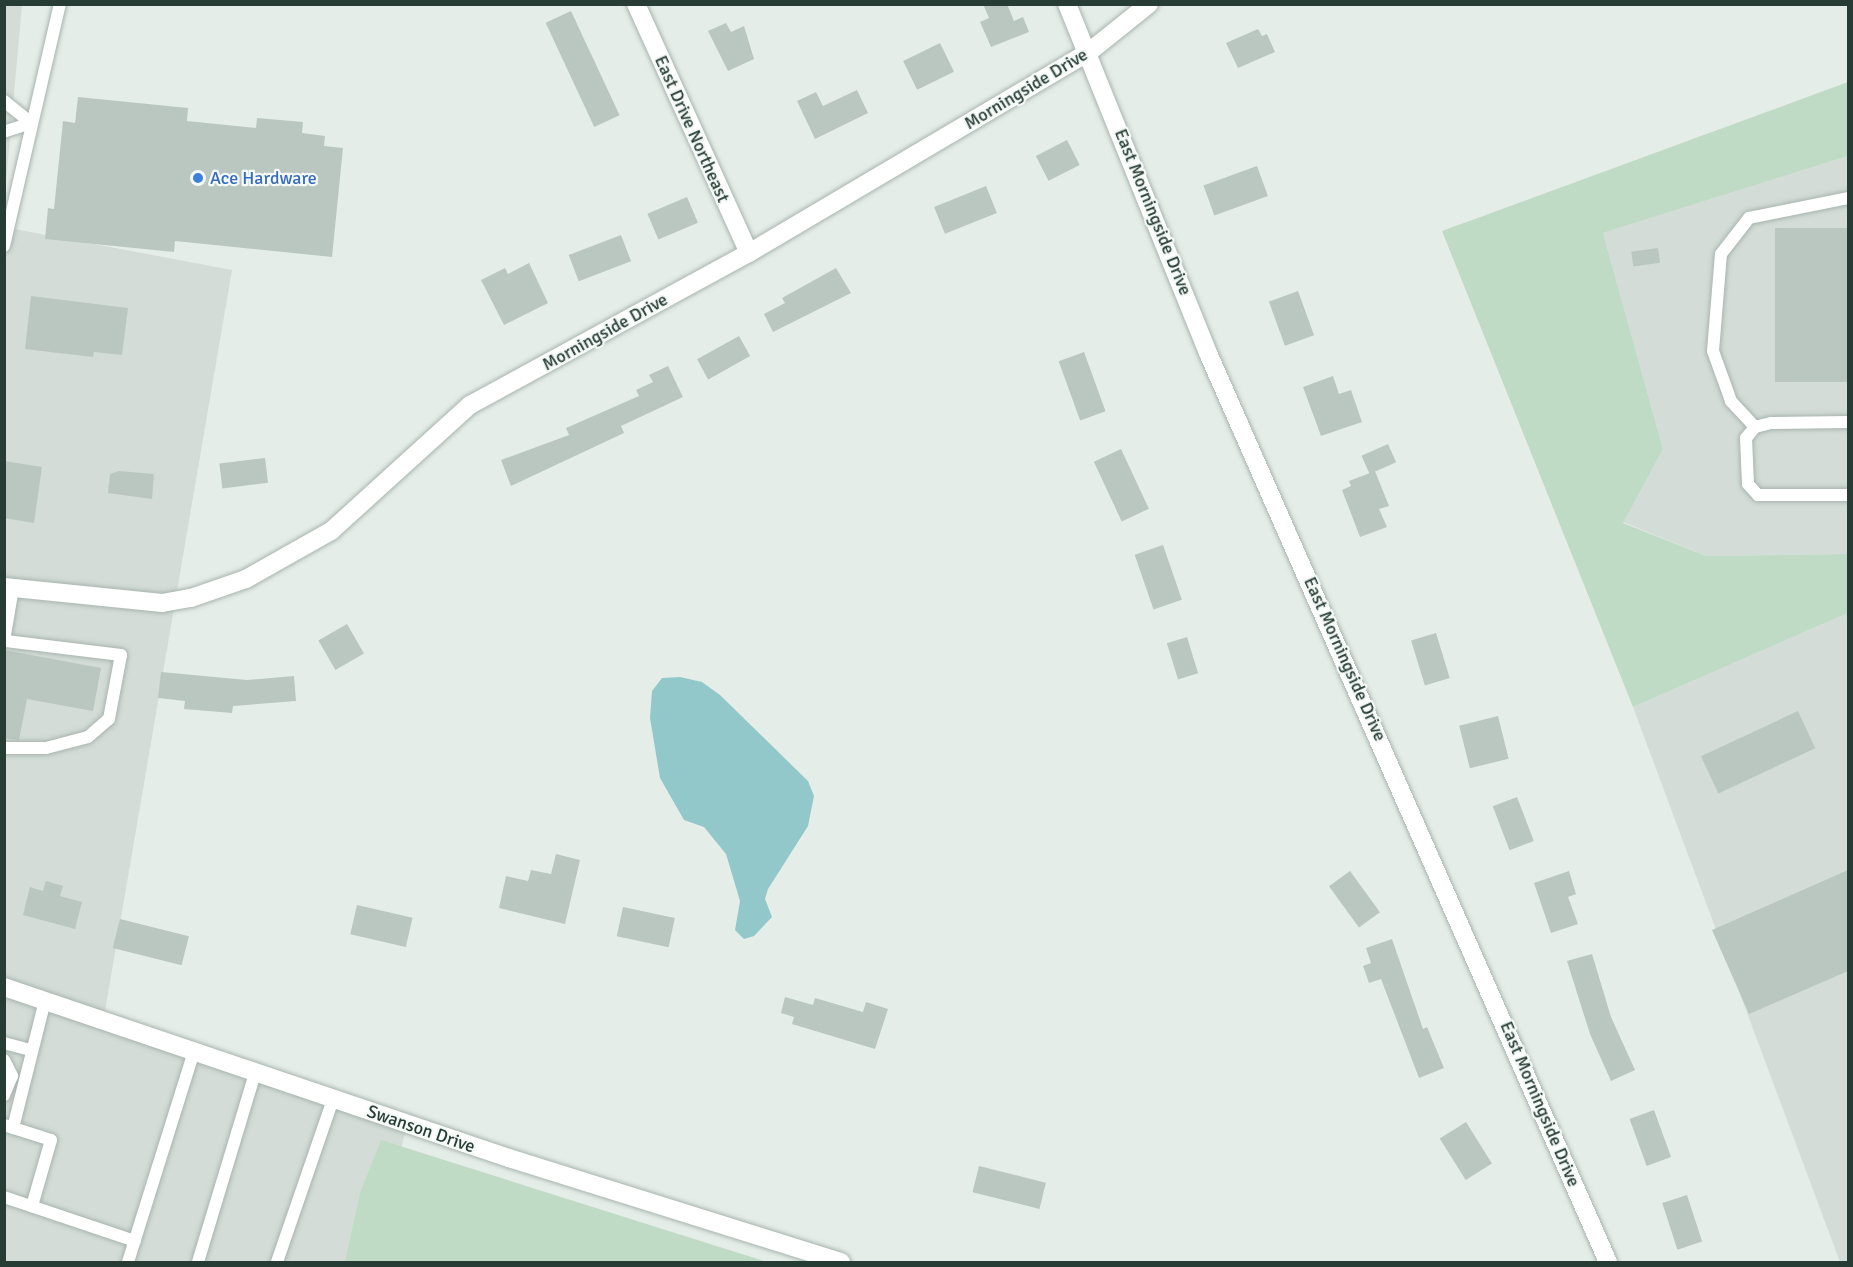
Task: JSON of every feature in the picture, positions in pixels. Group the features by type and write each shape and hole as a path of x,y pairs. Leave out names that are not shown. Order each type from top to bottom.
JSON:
{"street":[{"name":"East Drive Northeast","path":"636,4 749,253"},
{"name":"East Morningside Drive","path":"1067,4 1089,52 1208,352 1608,1263"},
{"name":"Morningside Drive","path":"9,587 162,603 191,598 246,579 332,531 470,405 749,253 1089,52 1149,4"},
{"name":"Swanson Drive","path":"4,987 333,1099 840,1263"}],"lane":[{"path":"4,246 60,4"},
{"path":"4,101 31,123"},
{"path":"4,132 31,123"},
{"path":"1755,427 1731,401 1713,351 1721,254 1749,218 1848,198"},
{"path":"1848,422 1755,427 1746,438 1748,484 1758,495 1848,495"},
{"path":"4,748 46,748 88,737 109,719 121,655 5,641 9,587"},
{"path":"32,1206 51,1140 9,1127 45,1001"},
{"path":"4,1043 31,1050"},
{"path":"128,1263 194,1052"},
{"path":"4,1060 12,1076 4,1095"},
{"path":"198,1263 255,1073"},
{"path":"278,1263 333,1099"},
{"path":"4,1197 135,1241"}],"shaded area":[{"path":"5,5 22,5 5,193"},
{"path":"1848,156 1848,554 1706,556 1623,522 1663,449 1603,233"},
{"path":"4,227 232,270 105,1011 408,1120 374,1262 5,1262"},
{"path":"1848,613 1848,1262 1840,1262 1633,707"}],"green space":[{"path":"1848,82 1848,156 1603,233 1663,449 1623,523 1706,556 1848,554 1848,613 1633,707 1442,231"},
{"path":"381,1140 767,1262 345,1262 360,1193"}],"water":[{"path":"680,677 702,682 720,695 808,781 814,796 808,826 768,889 765,899 772,917 754,936 744,939 735,930 740,901 726,854 704,827 684,820 660,778 650,718 652,691 662,678"}],"building":[{"path":"983,4 1007,4 1014,21 1023,17 1029,32 991,47 980,22 989,18"},
{"path":"571,11 620,115 594,127 546,23"},
{"path":"726,23 731,32 744,26 754,59 728,71 708,31"},
{"path":"1258,29 1262,36 1267,34 1275,52 1238,68 1226,43"},
{"path":"940,43 954,72 917,90 903,61"},
{"path":"857,90 868,113 815,139 797,101 816,92 823,106"},
{"name":"Ace Hardware","path":"78,97 188,108 187,121 256,128 257,118 303,122 302,133 325,136 324,146 343,148 332,257 175,241 174,252 45,239 48,208 54,209 63,121 75,123"},
{"path":"1067,140 1080,165 1049,181 1036,156"},
{"path":"1257,166 1268,196 1214,216 1203,185"},
{"path":"986,186 997,213 945,234 934,207"},
{"path":"687,197 698,223 658,240 647,214"},
{"path":"1775,228 1848,228 1848,382 1775,382"},
{"path":"621,235 631,261 579,281 569,255"},
{"path":"1658,248 1660,263 1633,267 1631,252"},
{"path":"529,263 548,303 504,325 481,280 505,268 508,274"},
{"path":"836,268 851,293 773,332 764,314 785,303 782,298"},
{"path":"1298,291 1314,335 1285,346 1269,302"},
{"path":"31,296 128,308 122,355 94,352 93,357 25,349"},
{"path":"739,336 750,356 708,379 697,359"},
{"path":"1084,352 1106,411 1080,420 1059,361"},
{"path":"668,366 683,397 621,426 624,433 511,486 501,460 569,435 566,428 639,396 636,390 653,382 649,375"},
{"path":"1333,376 1339,394 1351,390 1362,422 1321,436 1303,387"},
{"path":"1388,444 1396,462 1370,474 1362,456"},
{"path":"1121,449 1149,509 1122,521 1094,462"},
{"path":"265,458 268,483 222,488 219,464"},
{"path":"4,461 42,467 34,523 4,518"},
{"path":"119,471 154,474 152,499 108,493 110,474"},
{"path":"1375,471 1389,506 1379,509 1387,527 1360,537 1342,490 1351,486 1349,481"},
{"path":"1163,545 1182,600 1154,610 1135,555"},
{"path":"347,624 364,653 335,670 318,640"},
{"path":"1436,633 1450,678 1425,686 1411,641"},
{"path":"1187,637 1198,673 1178,679 1167,643"},
{"path":"4,650 101,668 93,711 27,699 19,740 4,738"},
{"path":"161,672 247,680 294,676 296,701 233,706 232,713 184,709 185,701 158,698"},
{"path":"1798,711 1815,748 1718,793 1701,756"},
{"path":"1498,716 1509,759 1470,768 1459,726"},
{"path":"1517,797 1534,841 1510,850 1493,806"},
{"path":"556,854 580,860 565,924 499,908 506,876 528,881 531,870 551,874"},
{"path":"1848,870 1848,971 1749,1014 1712,930"},
{"path":"1350,871 1380,912 1359,928 1329,886"},
{"path":"1569,871 1576,894 1568,897 1578,924 1551,933 1534,883"},
{"path":"46,881 63,886 60,896 82,902 75,929 23,915 30,887 43,891"},
{"path":"357,905 413,918 406,947 350,934"},
{"path":"623,907 675,918 669,947 617,936"},
{"path":"120,919 189,936 182,965 113,948"},
{"path":"1392,939 1423,1029 1427,1027 1444,1068 1419,1078 1381,979 1369,983 1363,966 1371,963 1366,948"},
{"path":"1592,954 1611,1017 1635,1070 1611,1081 1590,1034 1567,961"},
{"path":"785,997 813,1005 815,998 863,1012 866,1002 888,1009 875,1049 792,1024 794,1017 781,1013"},
{"path":"1654,1110 1671,1157 1647,1166 1630,1119"},
{"path":"1466,1122 1492,1164 1466,1180 1440,1138"},
{"path":"979,1166 1046,1183 1039,1209 972,1192"},
{"path":"1687,1195 1702,1242 1677,1250 1662,1203"}],"place":[{"name":"Ace Hardware","path":"198,178"}]}
